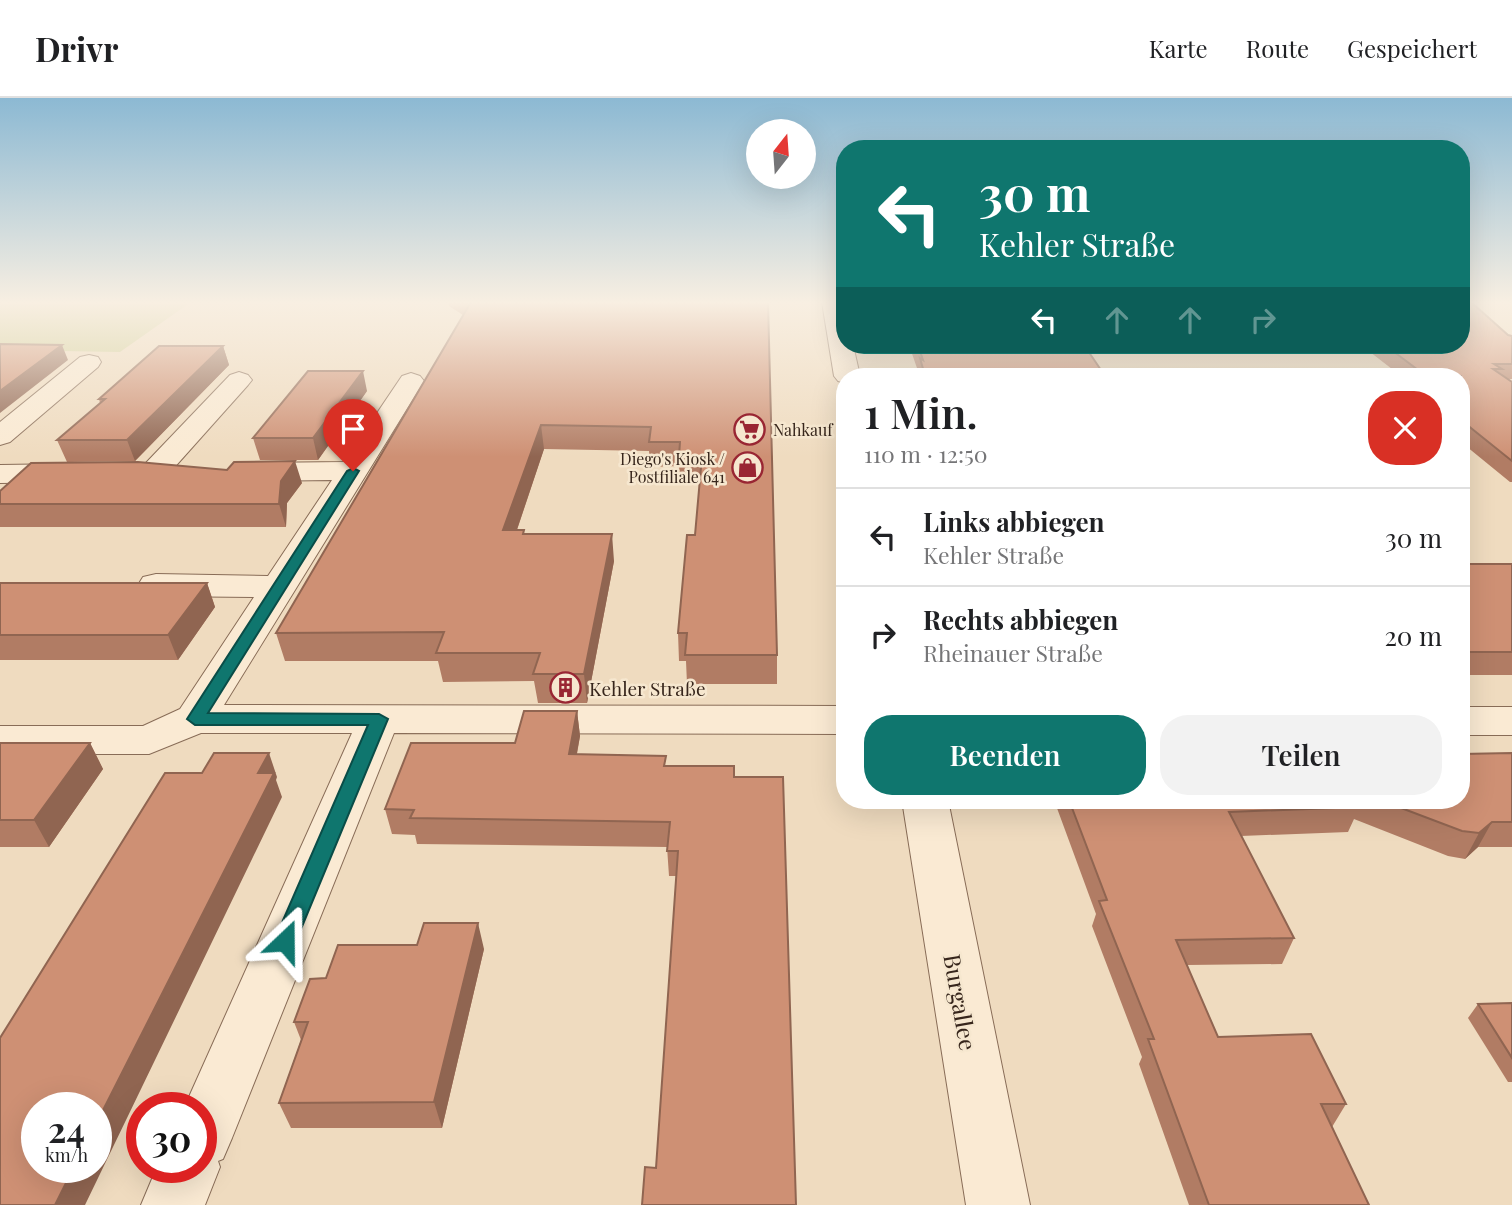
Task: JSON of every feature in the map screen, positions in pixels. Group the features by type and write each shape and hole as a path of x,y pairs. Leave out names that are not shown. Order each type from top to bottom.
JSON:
{"street":[{"path":"0,436 89,362"},
{"path":"125,473 239,380"},
{"path":"195,719 411,381"},
{"path":"0,474 353,471"},
{"path":"125,585 278,587"},
{"path":"0,740 149,740 195,719 836,720"},
{"path":"217,1100 379,719"},
{"path":"1470,721 1512,721"},
{"name":"Burgallee","path":"927,809 998,1205"},
{"path":"173,1205 182,1183"}],"building":[{"path":"0,354 50,354 0,391"},
{"path":"150,354 215,354 127,440 57,440 105,399 99,399"},
{"path":"441,354 769,354 777,655 685,655 687,633 678,633 687,535 695,535 702,456 679,456 680,442 649,442 651,427 541,425 503,530 524,530 523,534 612,534 584,674 533,674 540,653 436,653 444,632 276,633"},
{"path":"921,354 1090,354 1100,368 923,368 920,358 923,360"},
{"path":"1397,354 1512,354 1512,364 1494,364 1502,369 1493,369 1512,382 1512,461 1470,427 1470,368 1415,368"},
{"path":"308,371 363,371 313,438 253,438"},
{"path":"295,461 281,481 279,504 0,504 0,491 31,463 138,462 227,470 234,462"},
{"path":"1470,564 1512,564 1512,652 1470,652"},
{"path":"0,583 207,583 168,635 0,635"},
{"path":"524,711 577,711 569,754 666,756 664,766 734,766 734,777 783,777 796,1205 642,1205 645,1167 656,1168 678,851 667,851 670,822 410,818 414,810 385,809 411,743 515,743"},
{"path":"0,743 90,743 34,820 0,820"},
{"path":"214,753 269,753 258,773 274,773 112,1092 21,1092 21,1183 66,1183 55,1205 0,1205 0,1038 165,773 202,773"},
{"path":"1512,753 1512,822 1492,822 1479,833 1462,831 1404,809 1470,809 1470,754"},
{"path":"1072,809 1308,809 1229,812 1294,938 1176,940 1218,1037 1311,1034 1346,1104 1321,1104 1369,1205 1209,1205 1148,1039 1154,1039 1099,901 1107,900"},
{"path":"424,923 478,923 434,1102 279,1103 308,1022 294,1022 310,979 326,978 338,945 417,945"},
{"path":"1512,1003 1512,1058 1478,1004"}],"place":[{"name":"Nahkauf","path":"750,429"},
{"name":"Diego's Kiosk / Postfiliale 641","path":"748,467"},
{"name":"Kehler Straße","path":"566,688"}],"route":[{"path":"285,941 379,719 195,719 353,471"}]}
